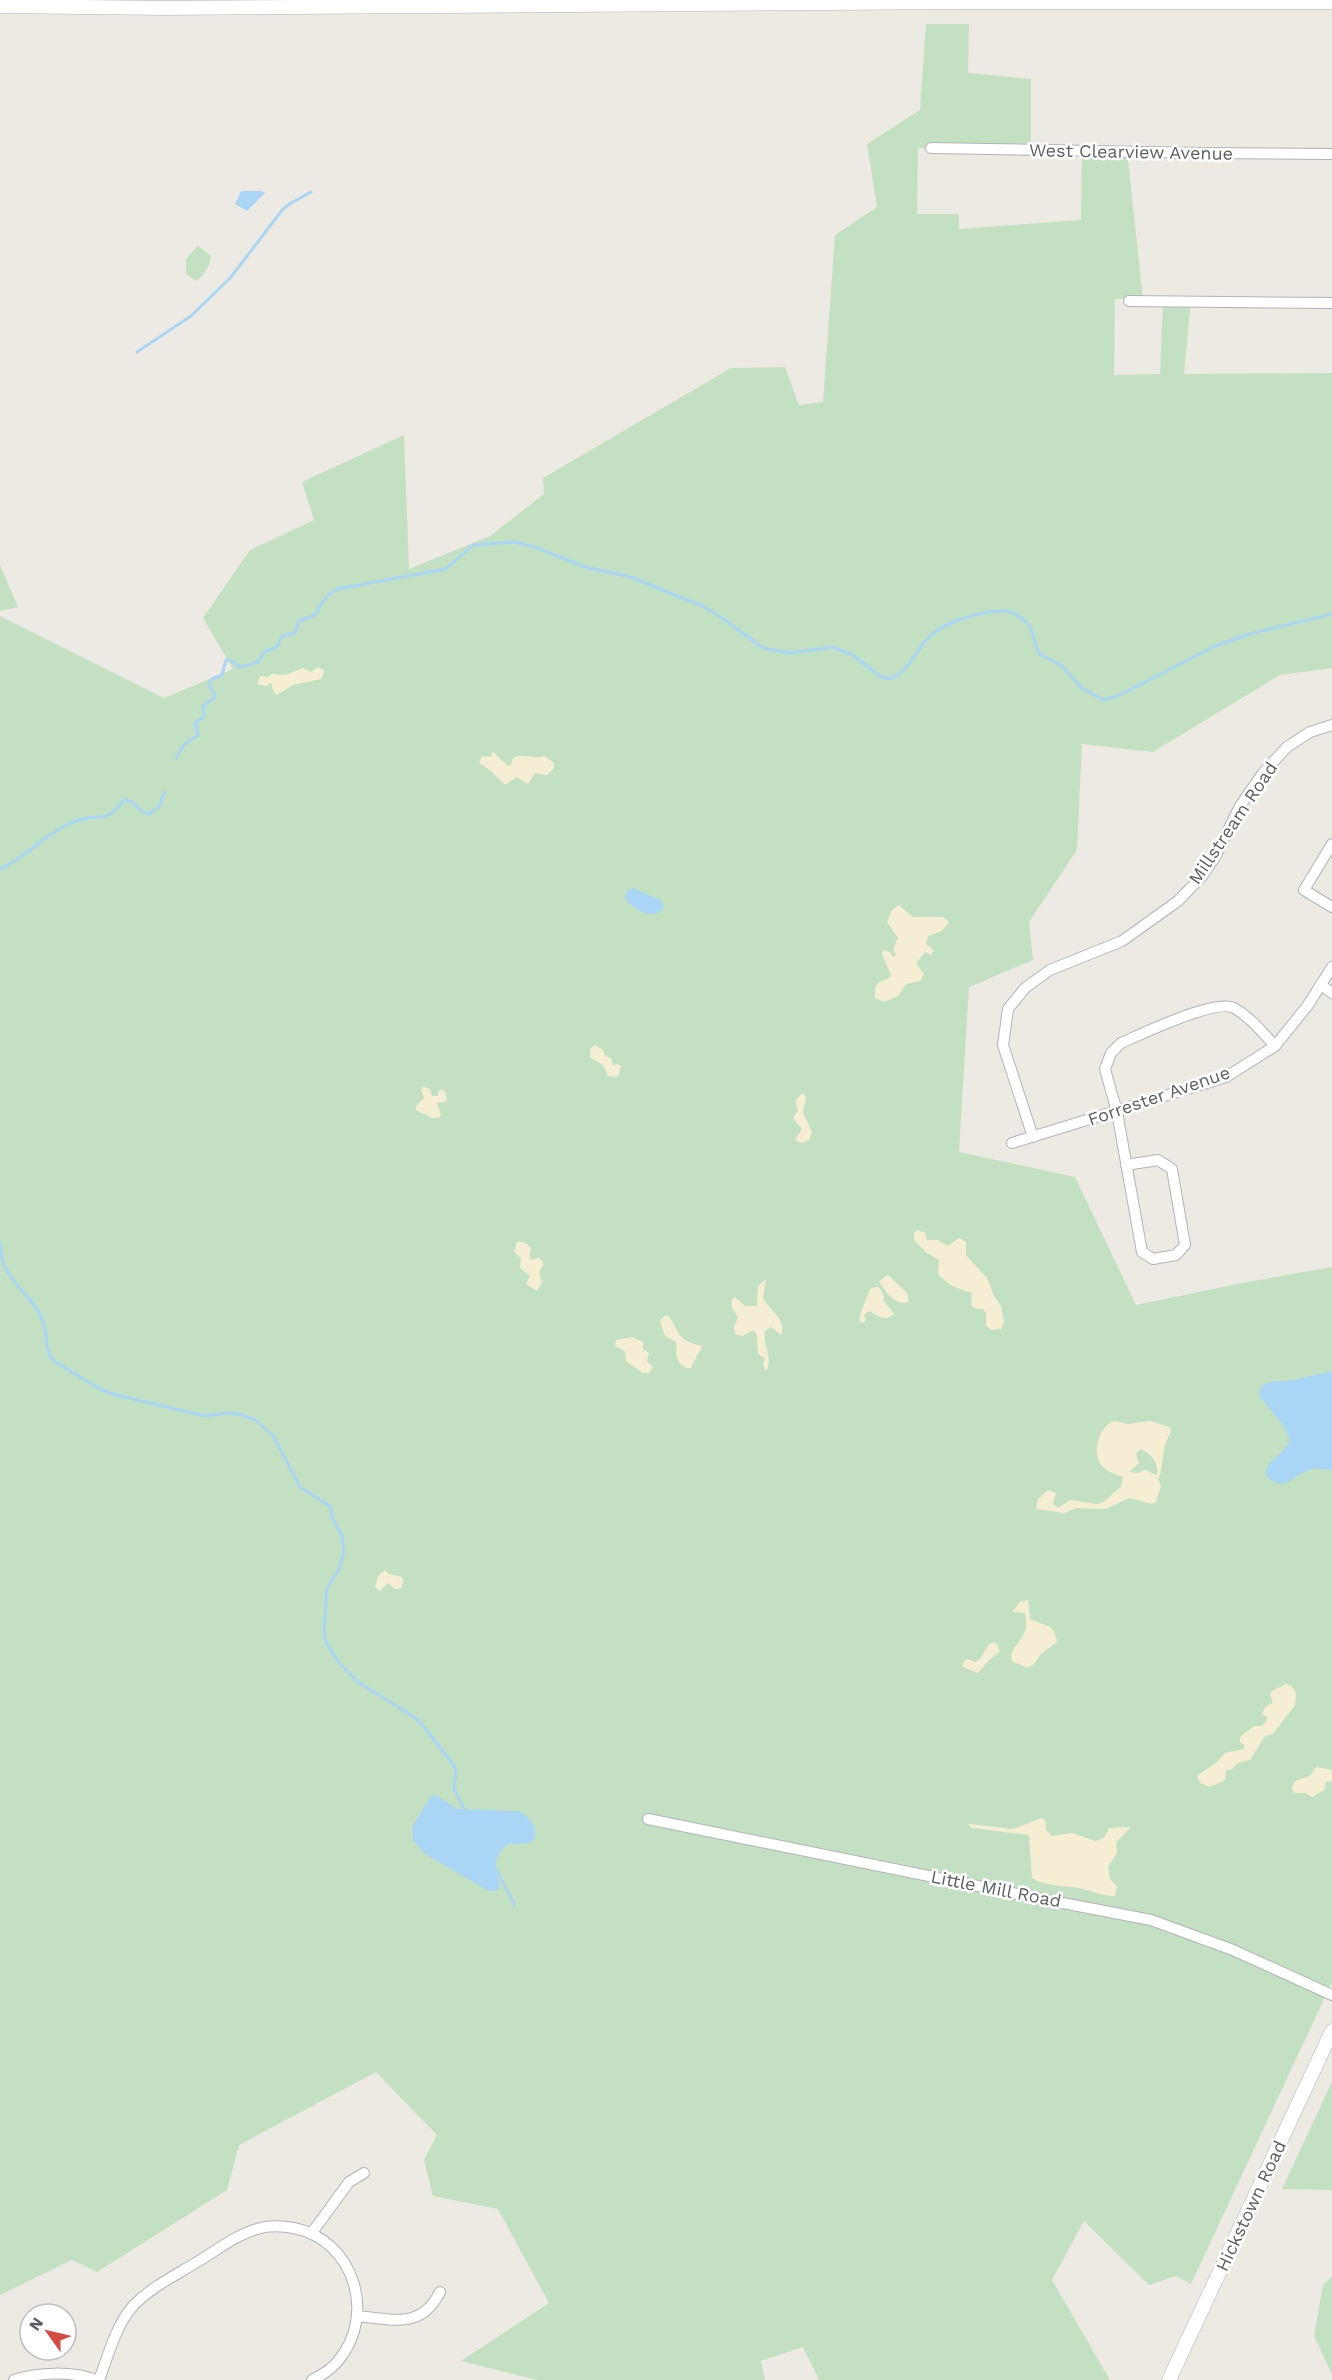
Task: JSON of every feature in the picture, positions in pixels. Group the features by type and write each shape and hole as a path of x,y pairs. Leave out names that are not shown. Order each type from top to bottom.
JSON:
{"street":[{"path":"0,6 195,8 1332,2"},
{"name":"West Clearview Avenue","path":"931,148 1332,154"},
{"path":"1129,302 1332,303"},
{"name":"Millstream Road","path":"1033,1137 1003,1045 1008,1009 1025,988 1050,970 1122,940 1178,901 1203,875 1215,857 1240,806 1263,773 1287,747 1311,732 1332,725"},
{"path":"1332,844 1304,890 1332,907"},
{"name":"Forrester Avenue","path":"1012,1143 1226,1077 1275,1046 1308,1005 1332,967"},
{"path":"1321,985 1332,993"},
{"path":"1126,1165 1158,1160 1172,1169 1185,1245 1176,1256 1153,1259 1142,1252 1126,1165 1117,1112 1105,1069 1110,1053 1121,1043 1215,1006 1233,1007 1258,1027 1275,1046"},
{"name":"Little Mill Road","path":"648,1819 1151,1920 1223,1945 1332,1995"},
{"name":"Hickstown Road","path":"1169,2380 1332,2031"},
{"path":"311,2234 349,2182 364,2173"},
{"path":"14,2380 48,2374 85,2376 98,2380 123,2320 132,2307 148,2292 238,2237 259,2228 282,2226 311,2234 338,2253 354,2279 357,2316 350,2344 338,2362 326,2373 312,2380"},
{"path":"357,2316 408,2321 423,2314 435,2304 440,2292"}],"green space":[{"path":"926,24 969,24 968,73 1031,79 1031,156 918,148 917,214 959,214 959,229 1081,220 1082,151 1127,150 1143,299 1115,299 1114,375 1160,374 1163,301 1191,300 1184,374 1332,373 1332,668 1280,675 1153,752 1082,744 1077,850 1029,922 1033,960 969,987 959,1152 1075,1177 1136,1305 1332,1267 1332,1982 1191,2284 1176,2276 1149,2285 1084,2221 1052,2280 1110,2380 819,2380 803,2347 761,2361 765,2380 537,2380 461,2361 549,2303 498,2209 433,2196 424,2160 437,2135 376,2072 239,2145 227,2190 97,2272 72,2260 0,2295 0,616 164,698 233,669 203,618 250,550 314,520 302,482 404,435 409,569 490,536 544,494 543,478 731,368 785,367 799,405 823,402 835,235 877,207 867,144 920,110"},
{"path":"198,246 211,256 206,270 196,281 186,274 186,259"},
{"path":"0,565 18,607 0,611"},
{"path":"1332,2082 1332,2190 1282,2189"},
{"path":"1332,2277 1332,2374 1314,2336 1323,2285"}],"sand":[{"path":"318,667 325,671 321,679 293,685 277,695 271,683 265,686 257,684 260,676 285,675 303,668 311,672"},
{"path":"493,752 508,766 511,765 513,758 545,756 554,763 554,768 547,775 535,773 528,784 516,777 504,784 479,763 482,756 492,757"},
{"path":"899,905 913,917 943,917 949,922 942,931 928,936 926,944 934,950 931,955 925,952 916,963 924,974 920,981 906,984 898,996 884,1002 875,998 875,988 878,983 891,975 882,954 883,950 890,952 893,957 896,955 893,949 898,938 887,922 892,910"},
{"path":"595,1045 603,1050 605,1056 611,1058 613,1066 618,1064 621,1066 618,1077 608,1076 603,1065 590,1057 590,1049"},
{"path":"423,1087 430,1089 432,1096 438,1096 439,1090 442,1089 446,1094 447,1101 437,1103 441,1115 439,1118 432,1118 416,1110 416,1106 424,1098 421,1090"},
{"path":"802,1093 806,1096 803,1113 812,1132 809,1140 802,1143 795,1140 802,1129 793,1118 798,1111 795,1101"},
{"path":"918,1230 925,1233 927,1240 937,1240 948,1246 959,1238 966,1242 966,1255 987,1278 1001,1306 1004,1322 1001,1329 991,1330 986,1325 986,1313 983,1309 976,1309 971,1305 972,1293 952,1286 938,1275 939,1260 927,1253 914,1240 914,1232"},
{"path":"517,1242 524,1242 530,1247 531,1260 539,1258 542,1260 543,1265 539,1272 542,1282 537,1291 526,1284 530,1276 520,1268 521,1258 514,1252"},
{"path":"888,1275 907,1293 909,1302 899,1302 888,1294 879,1281"},
{"path":"766,1279 763,1298 780,1320 782,1329 781,1335 771,1327 765,1331 769,1361 766,1371 763,1365 765,1359 758,1354 757,1335 754,1330 742,1336 735,1334 734,1327 738,1317 732,1308 731,1300 735,1297 745,1306 757,1306 758,1286"},
{"path":"879,1287 884,1297 883,1300 894,1314 884,1318 869,1311 864,1315 866,1320 862,1323 859,1321 861,1312 870,1289"},
{"path":"664,1316 669,1316 684,1339 702,1346 691,1368 682,1366 677,1356 676,1342 665,1336 660,1322"},
{"path":"632,1337 643,1342 643,1349 649,1353 647,1361 653,1367 649,1373 642,1373 626,1361 625,1351 615,1346 616,1340"},
{"path":"1114,1421 1128,1424 1150,1421 1170,1427 1171,1432 1165,1445 1158,1480 1161,1486 1156,1502 1152,1504 1129,1498 1106,1509 1076,1508 1064,1513 1036,1509 1038,1499 1048,1490 1056,1493 1053,1504 1058,1508 1070,1500 1097,1504 1103,1502 1121,1487 1123,1477 1105,1468 1098,1457 1097,1445 1101,1433","holes":["1140,1449 1155,1463 1157,1475 1145,1470 1138,1473 1129,1472 1139,1463 1136,1454"]},
{"path":"385,1570 389,1574 402,1577 401,1588 395,1589 388,1583 380,1591 375,1587 378,1576"},
{"path":"1028,1600 1030,1619 1051,1628 1057,1642 1027,1668 1012,1661 1011,1655 1026,1627 1025,1613 1012,1612 1020,1602"},
{"path":"993,1642 997,1644 1000,1652 989,1660 978,1673 963,1667 967,1659 975,1662 978,1660"},
{"path":"1286,1684 1292,1686 1296,1694 1295,1705 1273,1734 1265,1736 1250,1760 1238,1763 1226,1771 1225,1780 1210,1787 1200,1783 1197,1776 1216,1763 1225,1753 1244,1749 1245,1746 1240,1742 1240,1737 1254,1726 1262,1726 1266,1722 1267,1717 1262,1714 1265,1707 1273,1703 1270,1694"},
{"path":"1316,1767 1332,1770 1332,1781 1326,1782 1324,1790 1312,1797 1306,1793 1294,1793 1292,1787 1295,1781 1310,1776"},
{"path":"1042,1818 1046,1822 1046,1830 1052,1836 1072,1833 1095,1841 1104,1838 1109,1828 1131,1827 1116,1842 1117,1853 1108,1867 1110,1879 1117,1886 1115,1896 1038,1881 1032,1878 1029,1835 973,1828 969,1824 1013,1829"}],"water":[{"path":"241,191 265,193 247,211 235,204"},
{"path":"633,888 660,900 664,906 661,911 656,914 644,913 628,902 625,898 627,891"},
{"path":"1332,1371 1332,1470 1312,1469 1283,1484 1272,1481 1265,1474 1267,1469 1290,1441 1284,1426 1260,1397 1259,1390 1269,1382 1294,1380"},
{"path":"436,1795 457,1809 518,1811 526,1816 535,1828 535,1837 532,1841 508,1844 499,1854 496,1869 500,1887 496,1891 487,1890 425,1854 413,1840 412,1827 431,1796"}],"waterway":[{"path":"137,352 191,316 231,277 283,209 311,192"},
{"path":"176,758 184,745 198,735 195,723 204,717 203,705 215,695 208,684 212,679 222,675 226,660 240,667 258,662 264,652 277,647 282,636 295,633 299,621 315,615 326,597 337,589 446,569 473,545 514,542 535,547 585,567 631,577 702,606 763,648 790,653 832,647 851,654 880,676 888,679 901,672 936,631 975,615 1007,611 1017,615 1028,624 1040,654 1062,666 1082,688 1103,700 1120,695 1213,647 1249,634 1332,614"},
{"path":"0,869 68,824 88,818 108,816 124,800 128,800 149,814 159,806 165,792"},
{"path":"0,1242 4,1265 42,1319 49,1354 55,1362 102,1390 116,1395 205,1416 239,1414 256,1420 274,1437 300,1487 331,1507 332,1517 342,1536 344,1552 339,1569 327,1588 324,1632 326,1642 340,1664 358,1682 414,1717 424,1727 453,1764 456,1771 454,1788 465,1811"},
{"path":"493,1864 515,1905"}]}
